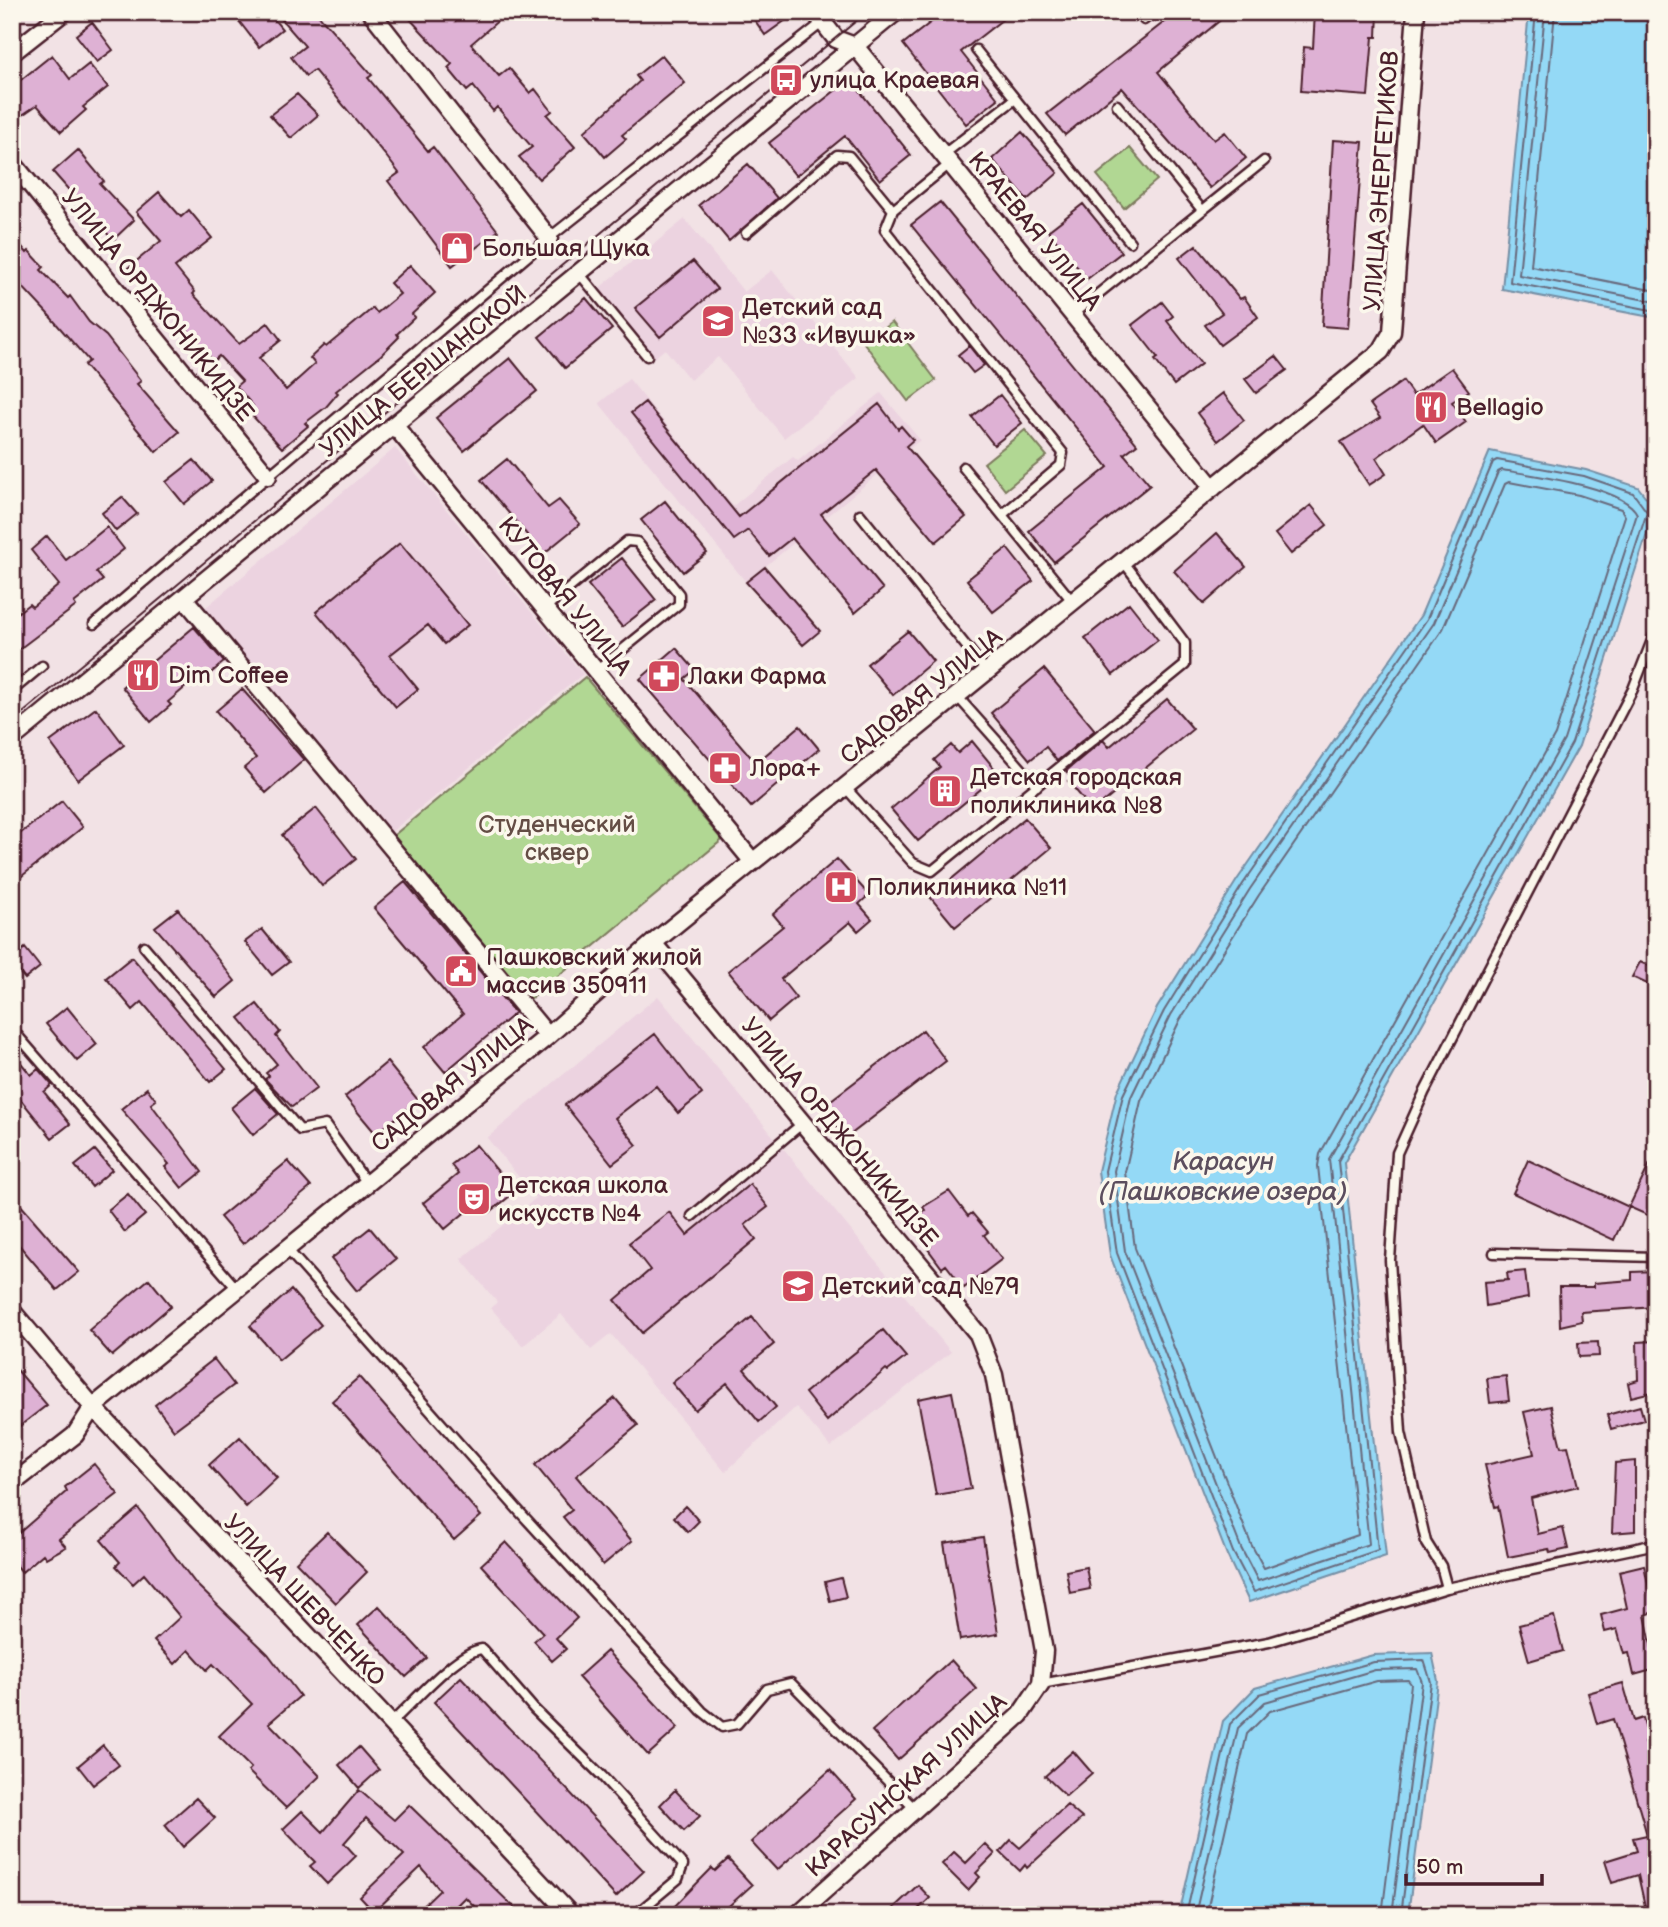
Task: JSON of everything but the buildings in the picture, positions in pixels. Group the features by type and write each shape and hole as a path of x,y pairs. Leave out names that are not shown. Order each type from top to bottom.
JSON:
{"street":[{"path":"12,53 64,12"},
{"path":"371,12 549,238"},
{"name":"УЛИЦА БЕРШАНСКОЙ","path":"14,733 184,598 896,12"},
{"name":"УЛИЦА ЭНЕРГЕТИКОВ","path":"1381,351 1392,332 1416,12"},
{"name":"КРАЕВАЯ УЛИЦА","path":"819,17 836,38 855,46 1213,488"},
{"name":"УЛИЦА ОРДЖОНИКИДЗЕ","path":"12,162 268,476"},
{"name":"САДОВАЯ УЛИЦА","path":"12,1484 75,1435 93,1407 548,1036 653,943 1381,351"},
{"name":"КУТОВАЯ УЛИЦА","path":"394,425 753,862"},
{"path":"184,598 548,1036"},
{"name":"УЛИЦА ОРДЖОНИКИДЗЕ","path":"653,943 978,1334 994,1375 1044,1651 1041,1684"},
{"name":"УЛИЦА ШЕВЧЕНКО","path":"12,1311 93,1407 571,1915"},
{"name":"КАРАСУНСКАЯ УЛИЦА","path":"797,1915 1020,1715 1041,1684"}],"lane":[{"path":"1144,20 1153,12"},
{"path":"94,624 549,238 819,17"},
{"path":"976,50 1130,242"},
{"path":"1002,515 1061,465 1063,453 885,230 893,210 1015,99"},
{"path":"1117,105 1202,210"},
{"path":"747,233 838,155 849,156 893,210"},
{"path":"1073,314 1264,161"},
{"path":"579,273 647,356"},
{"path":"963,467 1073,602"},
{"path":"860,514 987,672"},
{"path":"545,608 627,541 637,542 679,594 680,604 596,671"},
{"path":"845,787 913,863 932,871 1037,786 1185,665 1185,643 1123,561"},
{"path":"1447,1588 1441,1566 1426,1542 1401,1432 1390,1260 1397,1153 1424,1093 1633,689 1656,630"},
{"path":"12,691 42,666"},
{"path":"957,696 1037,786"},
{"path":"144,946 300,1130 324,1125 367,1183"},
{"path":"12,1029 237,1289"},
{"path":"692,1216 804,1122"},
{"path":"287,1249 518,1510 702,1710 722,1727 737,1724 767,1689 791,1683 915,1809"},
{"path":"1494,1253 1656,1258"},
{"path":"1041,1684 1269,1642 1447,1588 1656,1544"},
{"path":"390,1724 456,1661 470,1650 482,1649 534,1709 602,1776 683,1865 678,1879 635,1915"}],"shaded area":[{"name":"Детский сад №33 «Ивушка»","path":"685,219 744,292 772,270 859,378 784,438 718,357 690,380 665,349 654,358 598,289"},
{"path":"629,379 733,506 793,457 798,461 881,393 920,440 746,582 599,403"},
{"path":"395,448 583,674 391,832 205,608"},
{"path":"658,996 951,1352 831,1447 796,1407 725,1472 611,1334 591,1350 561,1314 523,1346 491,1308 497,1302 461,1259 536,1198 487,1138"}],"green space":[{"path":"1130,148 1157,180 1124,208 1097,175"},
{"path":"892,322 936,380 908,401 864,343"},
{"path":"1025,430 1047,456 1005,490 984,463"},
{"name":"Студенческий сквер","path":"585,677 722,840 530,999 393,836"}],"water":[{"path":"1529,12 1656,12 1656,318 1502,289"},
{"name":"Карасун (Пашковские озера)","path":"1490,451 1586,470 1638,487 1655,509 1579,746 1344,1163 1386,1556 1249,1602 1227,1555 1110,1255 1098,1171 1117,1092 1157,1008 1237,880 1421,615"},
{"path":"1432,1653 1438,1681 1408,1915 1179,1915 1223,1721 1255,1688 1373,1655"}],"tram line":[{"path":"12,722 867,12"}],"place":[{"name":"улица Краевая","path":"786,80"},
{"name":"Большая Щука","path":"457,248"},
{"name":"Детский сад №33 «Ивушка»","path":"718,321"},
{"name":"Bellagio","path":"1431,407"},
{"name":"Dim Coffee","path":"143,675"},
{"name":"Лаки Фарма","path":"664,676"},
{"name":"Лора+","path":"725,768"},
{"name":"Детская городская поликлиника №8","path":"945,791"},
{"name":"Поликлиника №11","path":"841,887"},
{"name":"Пашковский жилой массив 350911","path":"461,971"},
{"name":"Детская школа искусств №4","path":"474,1199"},
{"name":"Детский сад №79","path":"798,1286"}]}
